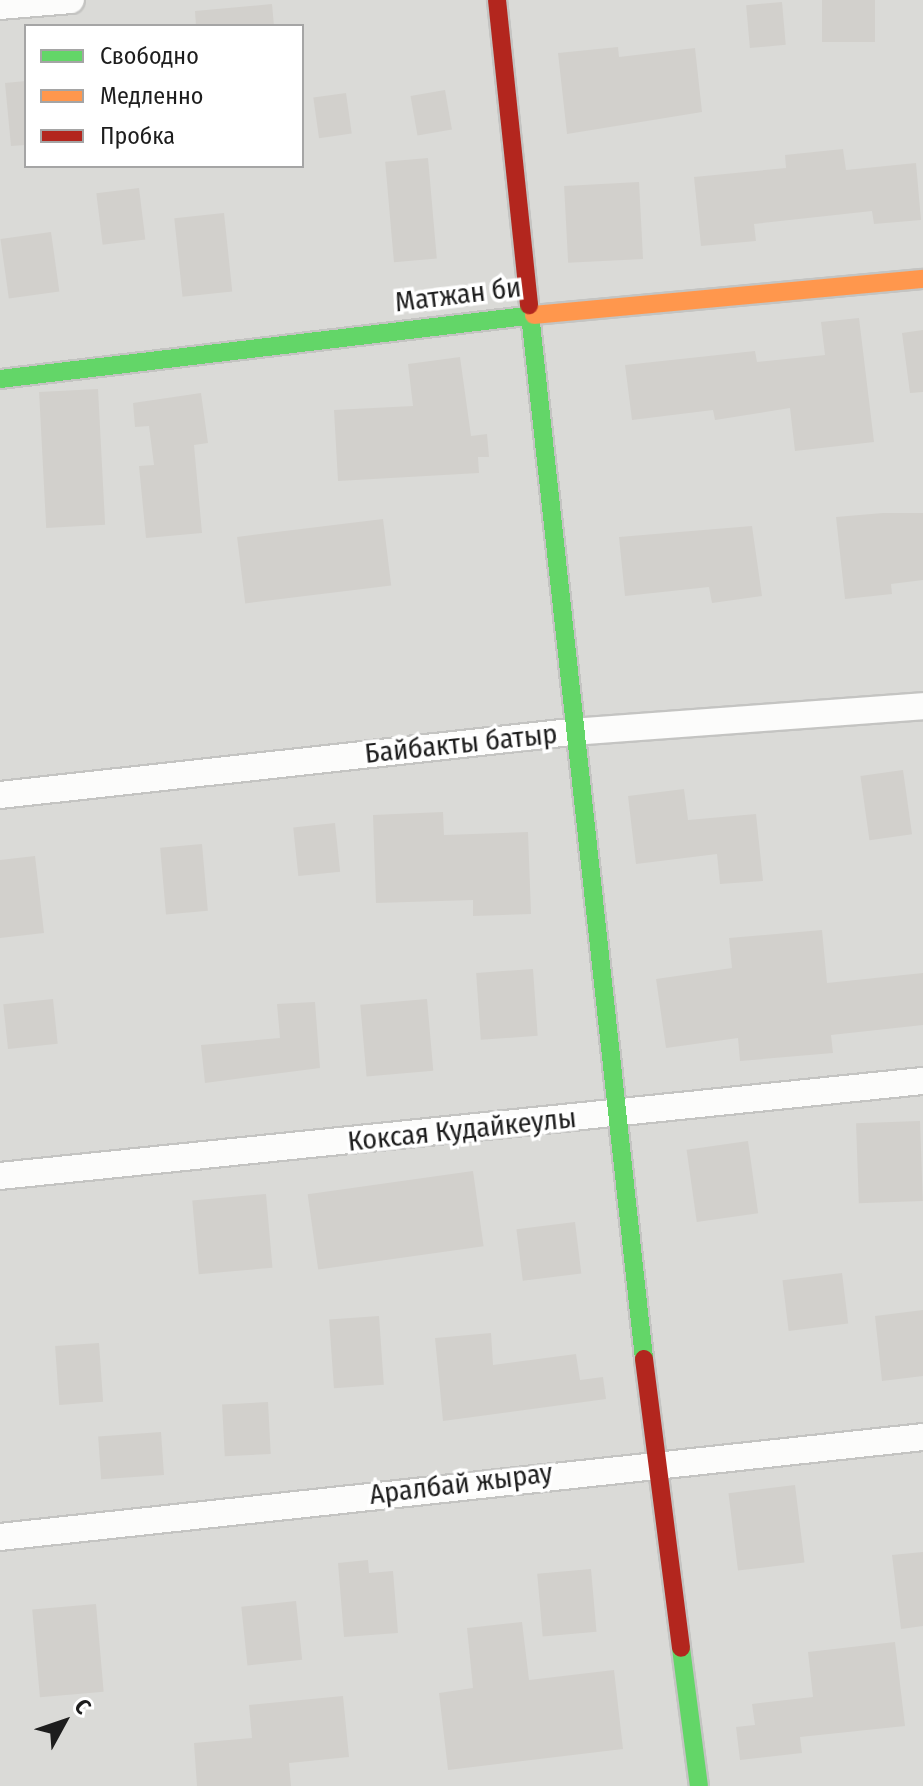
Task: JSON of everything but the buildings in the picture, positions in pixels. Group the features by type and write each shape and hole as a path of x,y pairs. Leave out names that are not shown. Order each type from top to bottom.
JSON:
{"street":[{"path":"0,6 71,0"},
{"path":"497,0 613,1115 654,1461 699,1786"},
{"name":"Матжан би","path":"0,379 531,315 923,279"},
{"name":"Байбакты батыр","path":"0,795 571,732 923,706"},
{"name":"Коксая Кудайкеулы","path":"0,1176 923,1081"},
{"name":"Аралбай жырау","path":"0,1537 654,1461 923,1437"}],"shaded area":[{"path":"0,0 923,0 923,1786 0,1786"}],"traffic: fast":[{"path":"529,305 644,1359"},
{"path":"0,379 534,315"},
{"path":"681,1648 699,1786"}],"traffic: slow":[{"path":"534,315 923,279"}],"traffic: jam":[{"path":"497,0 529,305"},
{"path":"644,1359 681,1648"}]}
